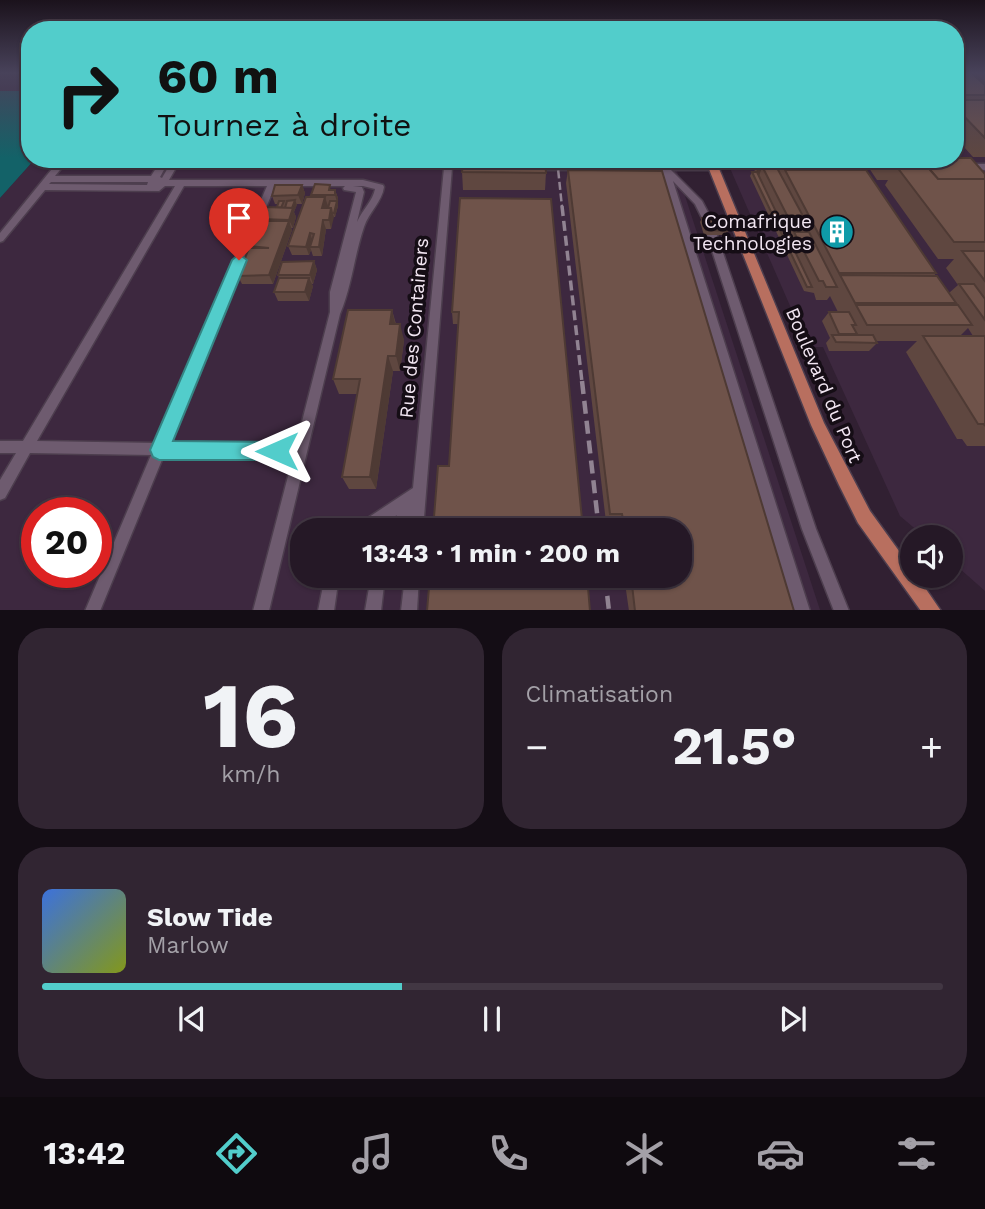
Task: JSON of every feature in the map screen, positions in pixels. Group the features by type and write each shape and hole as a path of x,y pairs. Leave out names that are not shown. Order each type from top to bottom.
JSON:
{"main road":[{"name":"Boulevard du Port","path":"714,168 799,378 844,480 864,517 931,610"}],"street":[{"path":"964,167 985,167"},
{"path":"0,239 57,168"},
{"path":"157,183 163,168"},
{"path":"42,187 157,183 170,168"},
{"name":"Rue des Containers","path":"417,518 450,168"},
{"path":"665,168 802,610"},
{"path":"668,168 699,203 710,228 788,469 842,610"},
{"path":"964,168 970,175"},
{"path":"48,179 179,186 363,183 380,187 379,196 364,216 345,293 335,314 261,610"},
{"path":"0,493 179,186"},
{"path":"271,186 359,189 335,292 335,314"},
{"path":"92,610 271,186"},
{"path":"0,447 300,451"},
{"path":"380,518 419,492"},
{"name":"Rue des Containers","path":"403,518 419,492"},
{"path":"326,610 330,588"},
{"path":"373,610 376,588"},
{"path":"409,610 411,588"}],"shaded area":[{"path":"0,101 21,101 21,168 27,168 0,198"},
{"path":"964,101 985,101 985,591 963,572 963,525 911,525 900,516 823,347 808,347 730,168 964,168"},
{"path":"27,168 676,168 820,610 0,610 0,198"}],"building":[{"path":"964,101 985,101 985,138 964,116"},
{"path":"964,158 971,158 985,174 985,179 938,179 928,168 964,168"},
{"path":"462,168 546,168 546,173 462,172"},
{"path":"763,168 777,168 810,229 794,229"},
{"path":"898,168 928,168 938,179 985,179 985,242 954,242"},
{"path":"568,170 662,171 794,610 635,610 632,588 692,588 692,518 623,518 622,514 610,514"},
{"path":"785,170 866,170 936,273 839,273"},
{"path":"752,172 757,172 812,287 807,287"},
{"path":"315,184 330,185 329,190 335,190 335,195 311,195"},
{"path":"275,185 302,185 298,195 272,196"},
{"path":"306,197 325,197 322,208 331,208 329,220 323,220 319,247 310,247 314,234 310,233 306,247 288,246"},
{"path":"460,198 551,199 582,518 434,518 438,466 449,466 459,312 452,312"},
{"path":"295,200 292,208 285,208 287,201"},
{"path":"330,201 337,201 334,213 328,208"},
{"path":"265,207 293,208 289,220 260,219"},
{"path":"702,218 722,218 727,231 706,230"},
{"path":"259,221 289,221 269,275 238,276 249,248 269,248 249,246"},
{"path":"794,232 809,232 837,287 826,287 823,281 819,281"},
{"path":"962,251 985,251 985,281"},
{"path":"314,261 310,275 278,275 282,262"},
{"path":"840,275 937,276 956,303 855,303"},
{"path":"279,278 309,278 305,292 274,292"},
{"path":"959,284 974,284 985,299 985,320"},
{"path":"856,305 958,305 972,325 867,325"},
{"path":"348,310 392,310 390,324 400,324 396,356 388,356 370,477 342,477 360,379 333,379"},
{"path":"829,312 849,312 856,325 852,325 857,334 839,334"},
{"path":"832,335 873,335 877,343 836,342"},
{"path":"923,336 985,336 985,426 978,424"},
{"path":"429,588 588,588 590,610 427,610"}],"railway":[{"path":"558,168 562,207"},
{"path":"562,206 582,382"},
{"path":"582,381 598,518"},
{"path":"606,588 609,610"}],"place":[{"name":"Comafrique Technologies","path":"837,232"}],"route":[{"path":"239,260 159,450 277,451"}]}
